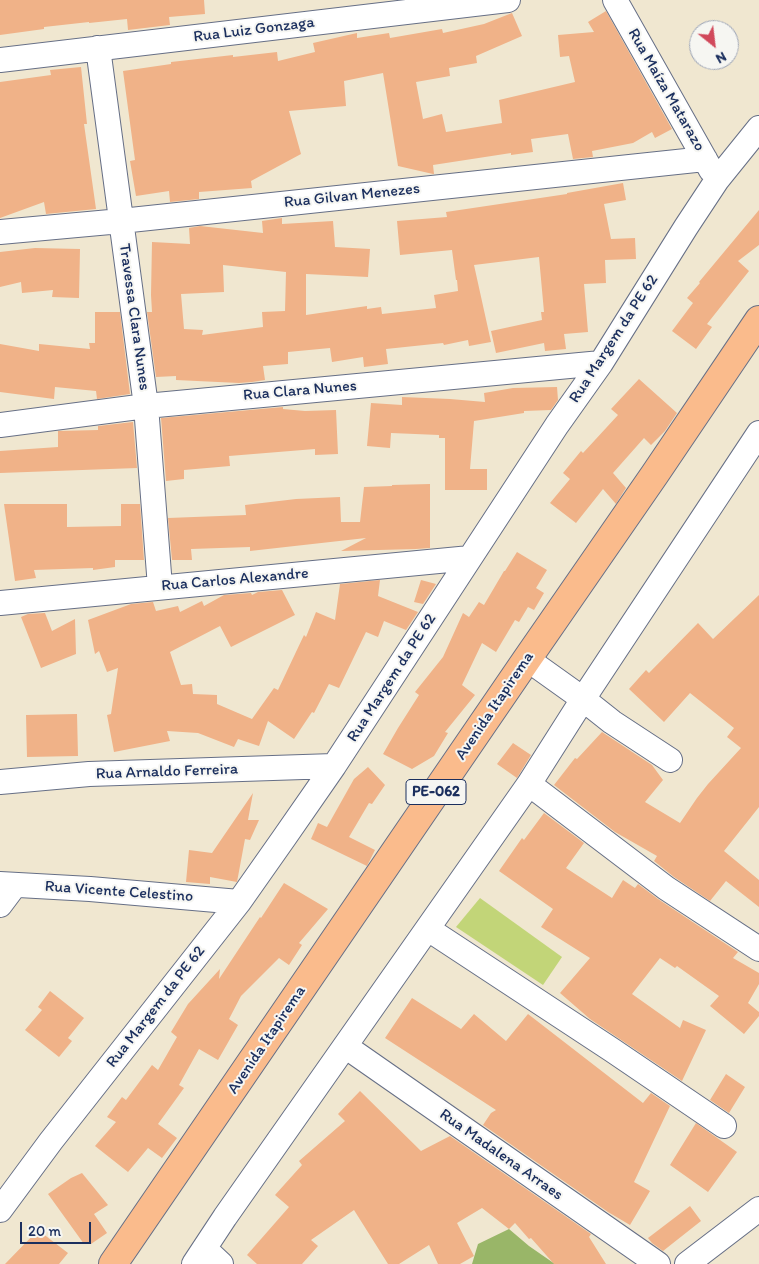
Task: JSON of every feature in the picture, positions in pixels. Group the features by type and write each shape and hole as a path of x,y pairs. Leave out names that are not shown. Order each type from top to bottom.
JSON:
{"main road":[{"name":"Avenida Itapirema","path":"113,1264 527,659 656,474 759,320"}],"street":[{"name":"Rua Luiz Gonzaga","path":"0,60 508,0"},
{"name":"Rua Maíza Matarazo","path":"615,0 717,180"},
{"name":"Travessa Clara Nunes","path":"98,48 146,406 160,587"},
{"name":"Rua Margem da PE 62","path":"0,1210 239,902 334,766 558,425 601,363 717,180 759,128"},
{"name":"Rua Gilvan Menezes","path":"0,232 121,221 705,158"},
{"name":"Rua Clara Nunes","path":"0,425 146,406 601,363"},
{"path":"206,1259 231,1209 529,784 759,433"},
{"name":"Rua Carlos Alexandre","path":"0,603 470,558"},
{"path":"527,659 612,722 670,760"},
{"name":"Rua Arnaldo Ferreira","path":"0,782 89,774 334,766"},
{"path":"529,784 666,888 759,949"},
{"path":"0,905 7,885"},
{"name":"Rua Vicente Celestino","path":"7,885 90,889 239,902"},
{"path":"428,929 724,1126"},
{"name":"Rua Madalena Arraes","path":"345,1046 658,1264"},
{"path":"687,1264 759,1209"}],"green space":[{"path":"480,898 562,957 543,985 456,927"},
{"path":"509,1229 555,1264 472,1264 478,1244"}],"building":[{"path":"0,0 204,0 205,14 169,17 170,25 128,30 127,19 44,27 44,29 0,35"},
{"path":"606,11 672,129 655,138 652,132 633,143 592,151 593,157 573,159 568,134 531,139 533,152 511,155 511,153 433,165 434,174 398,166 383,73 344,81 346,106 289,111 301,154 251,181 252,188 199,192 199,199 170,202 169,191 136,196 130,161 135,160 123,71 171,64 171,62 277,52 278,61 315,52 313,43 357,33 357,38 389,33 390,38 442,29 443,33 484,24 512,13 522,36 476,56 477,63 449,68 450,76 416,82 423,119 442,114 446,132 502,123 499,100 575,82 569,56 560,57 558,35 594,32 588,22"},
{"path":"81,67 87,124 84,124 96,209 46,214 44,202 0,218 0,82 51,75 50,70"},
{"path":"623,183 626,200 604,204 611,239 635,238 636,259 605,260 606,283 584,284 588,332 564,334 566,349 545,351 544,343 496,353 491,331 542,320 541,312 544,312 539,257 474,265 491,342 469,346 468,340 444,345 443,343 386,349 388,364 364,367 363,357 332,362 330,348 288,352 288,364 263,366 265,380 252,382 176,380 176,376 156,377 147,312 152,312 152,242 190,244 189,228 200,226 263,233 262,221 282,218 282,224 333,221 335,247 370,249 368,277 306,274 306,315 367,306 367,309 381,307 382,314 436,308 434,295 458,291 452,250 400,255 397,221 447,217 446,212","holes":["223,265 286,272 285,311 262,312 263,327 202,335 203,330 184,329 181,294 224,292"]},
{"path":"759,210 759,245 738,261 749,271 707,324 712,327 696,349 672,331 693,303 687,298"},
{"path":"35,248 80,249 79,298 52,297 53,290 22,293 21,282 0,287 0,252"},
{"path":"95,312 120,312 130,394 97,399 96,391 55,387 54,399 0,392 0,344 39,351 39,344 90,349 89,343 95,343"},
{"path":"639,379 677,413 665,431 651,445 644,438 613,473 626,488 616,504 603,489 576,523 550,503 570,479 563,473 581,451 583,453 618,415 611,409"},
{"path":"557,387 558,400 551,410 524,411 524,413 474,421 470,469 487,469 487,490 445,490 445,438 439,438 439,435 391,433 390,448 367,446 371,403 402,405 402,397 485,402 484,393 513,388"},
{"path":"283,407 283,409 305,411 336,410 338,454 315,455 315,449 229,456 230,466 184,470 184,479 166,481 161,418"},
{"path":"133,422 137,468 0,473 0,451 58,447 58,431 98,430 98,426"},
{"path":"430,484 430,548 341,551 366,538 250,551 250,547 191,549 192,560 172,560 168,518 246,515 245,505 296,499 340,497 341,522 360,522 364,487"},
{"path":"4,504 67,504 67,527 121,526 121,504 140,504 144,560 115,560 115,567 93,570 93,568 34,570 36,578 15,581"},
{"path":"517,552 547,570 536,588 544,593 534,610 528,607 519,622 515,620 496,652 482,643 462,685 475,695 445,732 448,733 434,756 412,769 383,754 419,695 415,692 443,657 463,613 469,617 479,602 484,605"},
{"path":"380,580 378,596 418,612 406,630 384,621 378,637 366,632 339,688 329,684 314,713 312,712 294,739 268,721 259,746 238,739 234,747 198,733 167,731 170,741 114,752 107,715 111,714 118,668 107,672 99,651 95,654 88,620 131,604 153,602 156,611 178,606 180,612 202,601 204,606 224,595 251,593 252,595 258,592 282,590 295,615 231,647 220,626 170,652 181,685 192,684 193,694 217,695 217,704 252,719 274,688 278,690 304,635 306,637 316,612 335,620 340,584"},
{"path":"421,580 436,584 423,604 414,602"},
{"path":"759,595 759,807 724,851 759,880 759,907 726,881 710,901 654,861 657,856 615,832 554,785 575,758 577,759 602,732 652,765 663,780 645,802 680,823 708,784 741,748 727,737 734,728 690,693 664,722 629,689 646,670 649,673 698,623 713,639"},
{"path":"45,613 52,631 75,619 76,654 41,668 21,617 28,614"},
{"path":"77,714 78,756 27,757 26,715"},
{"path":"513,743 531,755 517,778 497,764"},
{"path":"368,767 385,785 372,804 369,803 349,837 375,850 367,866 311,839 318,823 327,827 354,779"},
{"path":"253,793 248,820 259,820 250,840 245,839 237,882 210,877 210,884 186,882 189,850 212,853"},
{"path":"544,813 584,843 566,868 612,898 623,880 635,888 638,884 738,952 733,958 759,973 759,984 748,1003 759,1012 759,1016 744,1034 710,1006 719,996 677,966 675,968 660,958 632,994 680,1028 683,1020 706,1030 682,1081 590,1019 560,993 590,958 541,927 553,909 499,871 522,838 524,840"},
{"path":"284,883 328,909 299,943 302,945 289,965 279,958 241,996 229,1019 238,1025 218,1060 199,1049 179,1085 184,1088 158,1124 177,1138 162,1158 148,1148 128,1172 95,1146 116,1122 107,1117 122,1097 126,1100 152,1065 158,1070 177,1037 171,1032 188,1004 220,969 219,979"},
{"path":"50,991 84,1018 68,1038 72,1041 59,1057 25,1030 42,1010 38,1007"},
{"path":"412,998 461,1029 474,1014 506,1041 528,1014 643,1103 651,1093 670,1106 634,1182 650,1191 630,1225 608,1212 483,1125 491,1113 496,1110 385,1038"},
{"path":"726,1074 745,1087 729,1113 710,1100"},
{"path":"360,1091 421,1151 450,1136 591,1234 589,1237 606,1264 554,1264 515,1223 509,1229 482,1208 457,1223 474,1256 460,1264 438,1264 429,1245 399,1264 388,1264 354,1210 311,1240 318,1246 302,1264 257,1264 247,1255 289,1207 275,1195 302,1165 299,1161 345,1121 338,1114"},
{"path":"696,1123 737,1152 708,1192 670,1165"},
{"path":"82,1173 108,1205 94,1214 107,1233 91,1244 84,1244 48,1194 71,1178"},
{"path":"690,1206 701,1221 663,1251 652,1243 648,1238"},
{"path":"38,1230 68,1253 59,1264 5,1264"}]}
